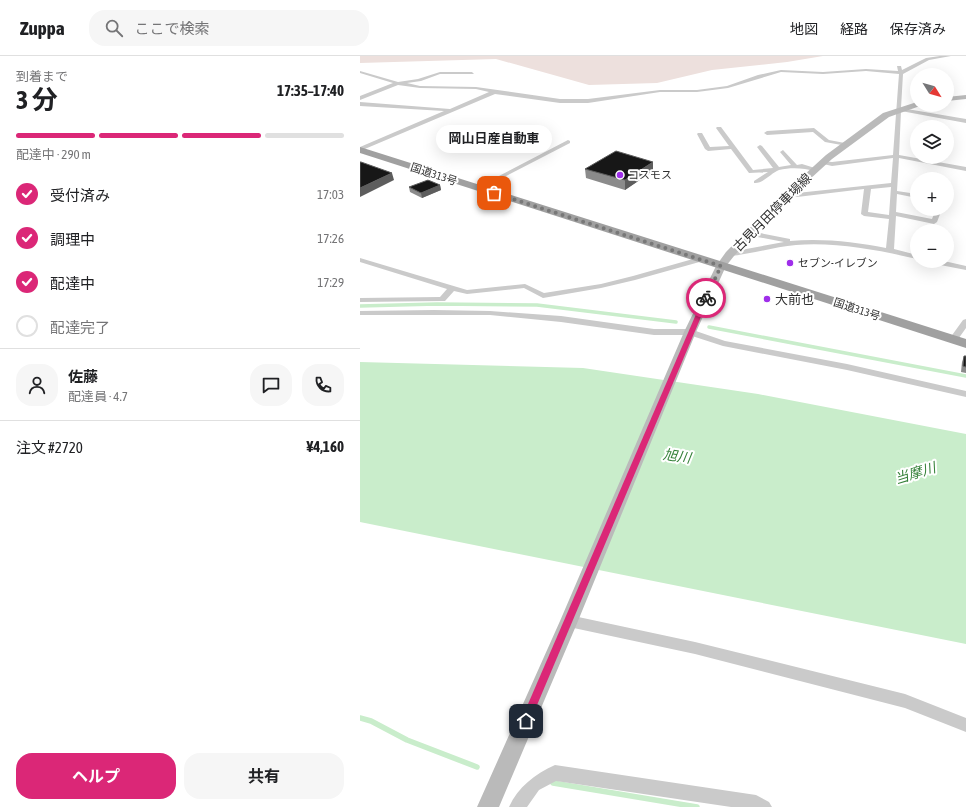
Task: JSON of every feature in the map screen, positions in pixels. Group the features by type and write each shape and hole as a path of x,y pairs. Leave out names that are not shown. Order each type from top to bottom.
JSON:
{"highway":[{"name":"国道313号","path":"360,149 966,344"}],"main road":[{"path":"954,98 966,97"},
{"name":"古見月田停車場線","path":"488,807 572,615 690,332 721,266 730,254 789,193 818,166 886,115 910,106"}],"street":[{"path":"360,72 367,72 398,83 420,87 476,88 560,101 588,101 621,98 660,91 697,91 728,87 760,76 781,71 823,73 866,70 901,73 928,59 948,56"},
{"path":"890,250 901,73 899,67"},
{"path":"360,98 398,83 419,80 440,73 472,73"},
{"path":"360,149 494,92"},
{"path":"360,104 451,110"},
{"path":"898,110 966,121"},
{"path":"719,128 751,172 818,166 896,156 910,158"},
{"path":"767,133 814,130 827,141 847,144"},
{"path":"700,134 708,148 733,147"},
{"path":"479,188 568,142"},
{"path":"760,147 777,169"},
{"path":"782,152 796,167"},
{"path":"942,164 966,169"},
{"path":"756,182 777,169"},
{"path":"868,187 864,214 893,215 934,222 936,216"},
{"path":"789,193 797,195 868,187 894,188 910,194"},
{"path":"750,234 795,243"},
{"path":"730,254 795,243 818,242 858,244 910,255"},
{"path":"360,260 467,292 526,286 543,296 601,286 635,278 700,259"},
{"path":"954,265 966,268"},
{"path":"360,300 442,299 452,288"},
{"path":"360,313 490,313 561,319 654,332 690,332 724,343 966,394"},
{"path":"954,340 966,322"},
{"path":"572,615 905,701 966,725"},
{"path":"517,807 534,785 555,773 758,806"}],"shaded area":[{"path":"360,56 823,56 787,62 712,70 657,83 589,85 496,59 360,63"}],"water":[{"path":"360,362 583,368 758,394 966,434 966,644 360,522"}],"building":[{"path":"616,151 653,162 625,180 585,169"},
{"path":"361,162 392,173 360,188"},
{"path":"428,180 440,185 421,193 409,187"},
{"path":"964,356 966,356 966,367 963,366"}],"waterway":[{"path":"360,306 437,304 537,305 676,322"},
{"path":"709,327 966,376"},
{"path":"360,718 371,721 407,740 477,767"},
{"path":"553,783 697,807"}],"way so far":[{"path":"494,193 721,266 706,298"}],"place":[{"name":"コスモス","path":"620,175"},
{"name":"岡山日産自動車","path":"494,193"},
{"name":"セブン-イレブン","path":"790,263"},
{"name":"大前也","path":"767,299"}],"route":[{"path":"526,721 570,621 690,332 706,298"}],"water label":[{"name":"旭川","path":"677,456"},
{"name":"当摩川","path":"915,473"}]}
